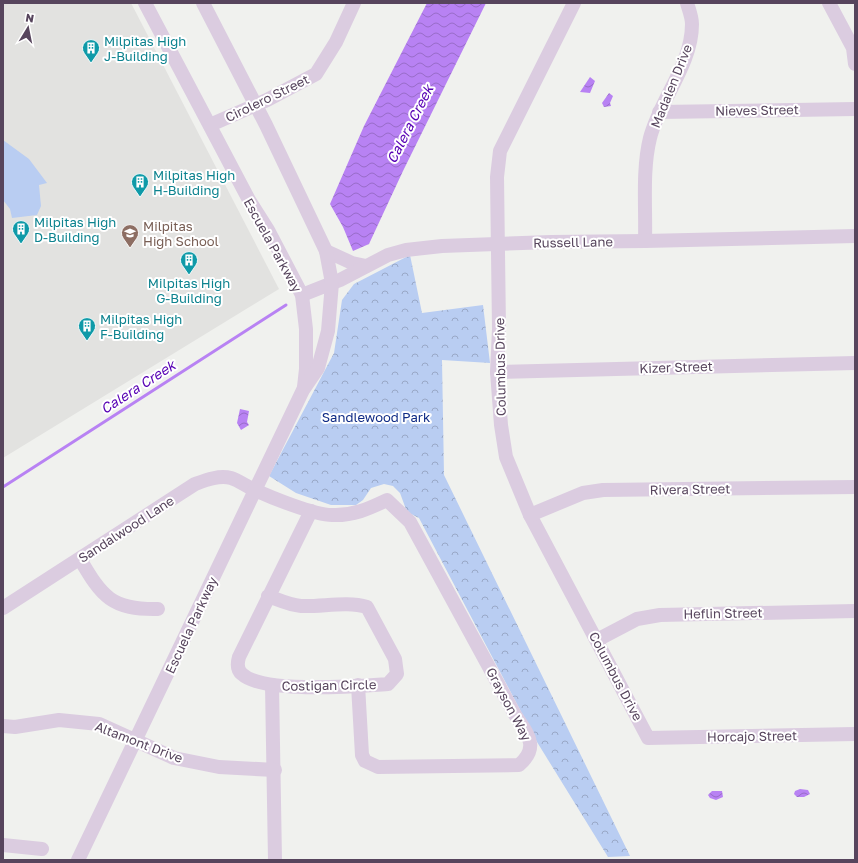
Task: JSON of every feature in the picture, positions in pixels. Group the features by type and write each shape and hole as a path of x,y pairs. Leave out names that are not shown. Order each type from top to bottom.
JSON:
{"street":[{"name":"Escuela Parkway","path":"145,3 248,200 268,230 302,295 306,329 306,369 303,390"},
{"name":"Escuela Parkway","path":"78,860 303,390 318,368 328,331 332,283 326,251 255,104 203,3"},
{"name":"Cirolero Street","path":"210,125 267,100 316,74 336,42 354,3"},
{"name":"Columbus Drive","path":"574,3 500,151 496,177 499,329 497,372 501,425 506,457 530,515 648,738"},
{"name":"Madalen Drive","path":"645,241 647,170 650,138 659,112 679,72 691,42 692,22 687,3"},
{"path":"829,3 853,48 855,64"},
{"name":"Nieves Street","path":"659,112 855,109"},
{"name":"Russell Lane","path":"302,295 332,283 388,255 406,250 442,246 855,236"},
{"path":"326,251 366,266"},
{"name":"Kizer Street","path":"497,372 855,363"},
{"name":"Sandalwood Lane","path":"3,608 195,484 206,480 232,478 255,490 311,511"},
{"name":"Rivera Street","path":"530,515 583,493 603,490 855,487"},
{"name":"Grayson Way","path":"311,511 331,515 361,512 387,500 410,522 514,713 529,737 531,745 530,752 519,765 378,768 365,761 362,755 358,686"},
{"path":"268,596 311,511"},
{"path":"80,559 93,582 103,595 117,604 139,610 158,609"},
{"name":"Costigan Circle","path":"268,596 300,606 355,605 367,607 396,659 397,674 388,684 292,687 272,685 255,681 243,675 237,663 268,596"},
{"name":"Heflin Street","path":"597,640 637,619 660,615 855,611"},
{"path":"272,685 275,770 275,860"},
{"name":"Altamont Drive","path":"3,726 15,728 58,720 98,724 174,758 219,767 275,770"},
{"name":"Horcajo Street","path":"648,738 855,734"},
{"path":"3,845 42,849"}],"shaded area":[{"name":"Milpitas High School","path":"3,3 131,3 279,289 3,458"}],"green space":[{"path":"3,140 29,159 47,183 39,185 41,206 37,215 12,218 10,209 3,200"},
{"name":"Sandlewood Park","path":"410,255 422,313 483,305 490,363 442,360 444,475 630,856 608,857 537,742 419,518 407,512 400,493 393,486 384,484 371,488 363,500 356,505 331,505 296,493 269,476 334,353 342,300 354,284"}],"water":[{"path":"427,3 486,3 403,171 369,244 353,251 343,227 330,204 364,126"},
{"path":"590,77 595,81 590,93 580,92"},
{"path":"609,93 613,96 610,103 611,106 604,107 602,103"},
{"path":"240,409 249,411 247,422 249,425 241,430 237,423"},
{"path":"800,789 808,790 810,794 804,797 797,797 794,794 795,791"},
{"path":"712,791 722,791 723,797 716,800 710,798 708,795"}],"waterway":[{"name":"Calera Creek","path":"3,487 286,305"}],"place":[{"name":"Milpitas High J-Building","path":"91,63"},
{"name":"Milpitas High H-Building","path":"140,197"},
{"name":"Milpitas High D-Building","path":"21,244"},
{"name":"Milpitas High School","path":"130,248"},
{"name":"Milpitas High G-Building","path":"189,275"},
{"name":"Milpitas High F-Building","path":"87,341"}]}
